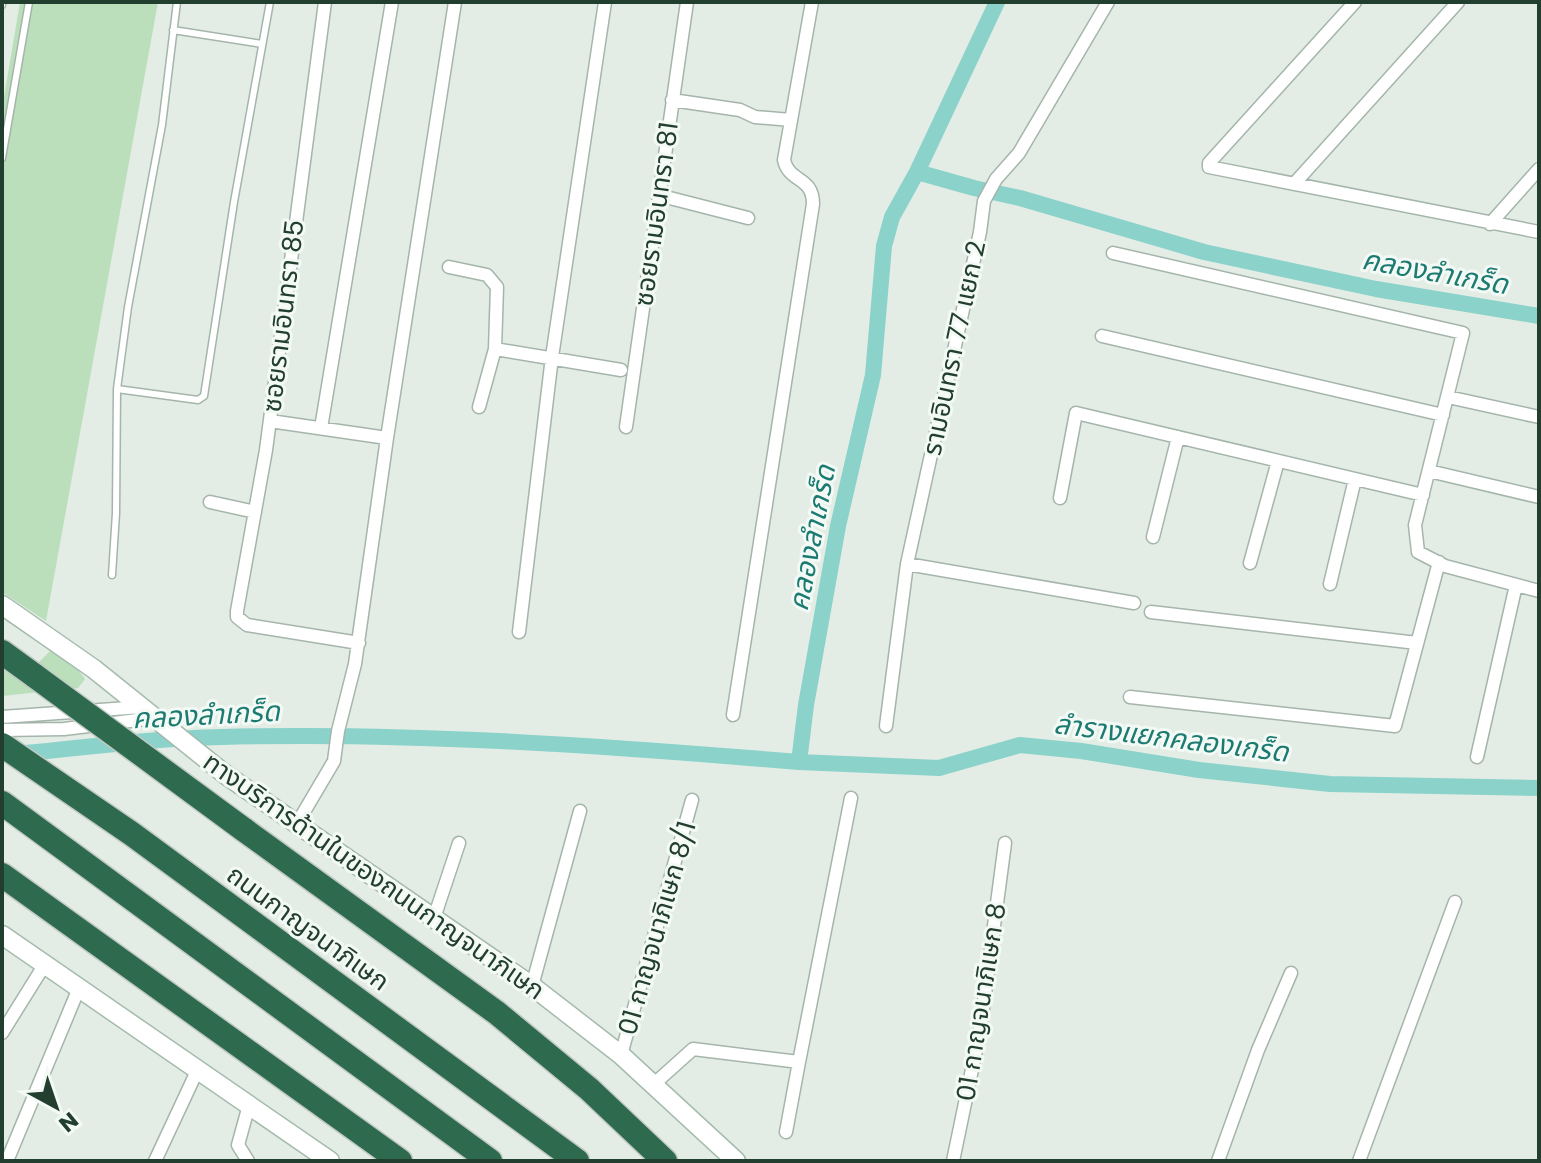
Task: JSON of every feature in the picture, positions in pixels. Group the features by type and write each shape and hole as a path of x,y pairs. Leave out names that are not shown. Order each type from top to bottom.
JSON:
{"highway":[{"path":"2,652 497,1013 589,1089 665,1161"},
{"name":"ถนนกาญจนาภิเษก","path":"2,745 132,834 577,1161"},
{"path":"2,803 490,1161"},
{"path":"2,875 400,1161"}],"main road":[{"name":"ทางบริการด้านในของถนนกาญจนาภิเษก","path":"2,605 94,669 226,775 532,986 621,1055 736,1161"},
{"path":"2,935 330,1161"}],"street":[{"name":"ซอยรามอินทรา 85","path":"325,2 270,421 237,617 247,625 359,643"},
{"path":"321,428 392,2"},
{"path":"298,822 334,761 338,731 349,698 455,2"},
{"path":"519,632 552,357 605,2"},
{"name":"ซอยรามอินทรา 81","path":"626,427 687,2"},
{"path":"733,715 813,204 813,193 808,185 786,168 784,160 812,2"},
{"name":"รามอินทรา 77 แยก 2","path":"886,726 907,564 980,232 984,201 996,179 1019,153 1108,2"},
{"path":"1355,2 1209,163 1209,167 1539,232"},
{"path":"1294,184 1458,2"},
{"path":"672,100 740,110 755,117 791,120"},
{"path":"1490,224 1539,169"},
{"path":"658,195 748,218"},
{"path":"1113,253 1463,333 1415,525 1418,552 1439,562 1539,591"},
{"path":"449,267 487,275 495,281 495,349 479,407"},
{"path":"1102,336 1443,415"},
{"path":"495,349 621,370"},
{"path":"1448,397 1539,417"},
{"path":"1060,498 1076,413 1423,495"},
{"path":"270,421 387,438"},
{"path":"1153,537 1178,437"},
{"path":"1250,563 1278,461"},
{"path":"1429,471 1539,497"},
{"path":"1330,584 1355,479"},
{"path":"210,502 255,512"},
{"path":"1130,697 1395,726 1439,562"},
{"path":"907,564 1134,603"},
{"path":"1477,757 1516,585"},
{"path":"1151,612 1417,643"},
{"path":"2,717 148,713"},
{"path":"2,730 64,729 148,713"},
{"path":"786,1132 851,798"},
{"name":"01 กาญจนาภิเษก 8/1","path":"621,1055 692,800"},
{"path":"532,986 580,811"},
{"path":"434,918 459,843"},
{"name":"01 กาญจนาภิเษก 8","path":"953,1161 980,1031 1005,843"},
{"path":"1359,1161 1455,902"},
{"path":"2,1033 45,964"},
{"path":"1218,1161 1258,1050 1291,973"},
{"path":"7,1161 79,988"},
{"path":"654,1084 693,1049 799,1062"},
{"path":"155,1161 198,1069"},
{"path":"248,1161 238,1145 249,1105"}],"lane":[{"path":"2,158 29,2"},
{"path":"112,575 117,389 128,307 162,125 177,2"},
{"path":"117,389 198,400 204,396 270,2"},
{"path":"173,30 262,44"}],"green space":[{"path":"20,2 158,2 46,621 2,592 2,109"},
{"path":"51,650 85,679 78,688 2,696 2,670 36,665"}],"waterway":[{"path":"917,172 997,2"},
{"name":"คลองลำเกร็ด","path":"16,754 144,741 294,736 439,738 799,762 838,526 873,375 884,246 892,217 917,172 1020,198 1204,252 1376,289 1539,316"},
{"name":"ลำรางแยกคลองเกร็ด","path":"799,762 939,768 1020,745 1081,751 1199,770 1330,784 1539,788"}]}
